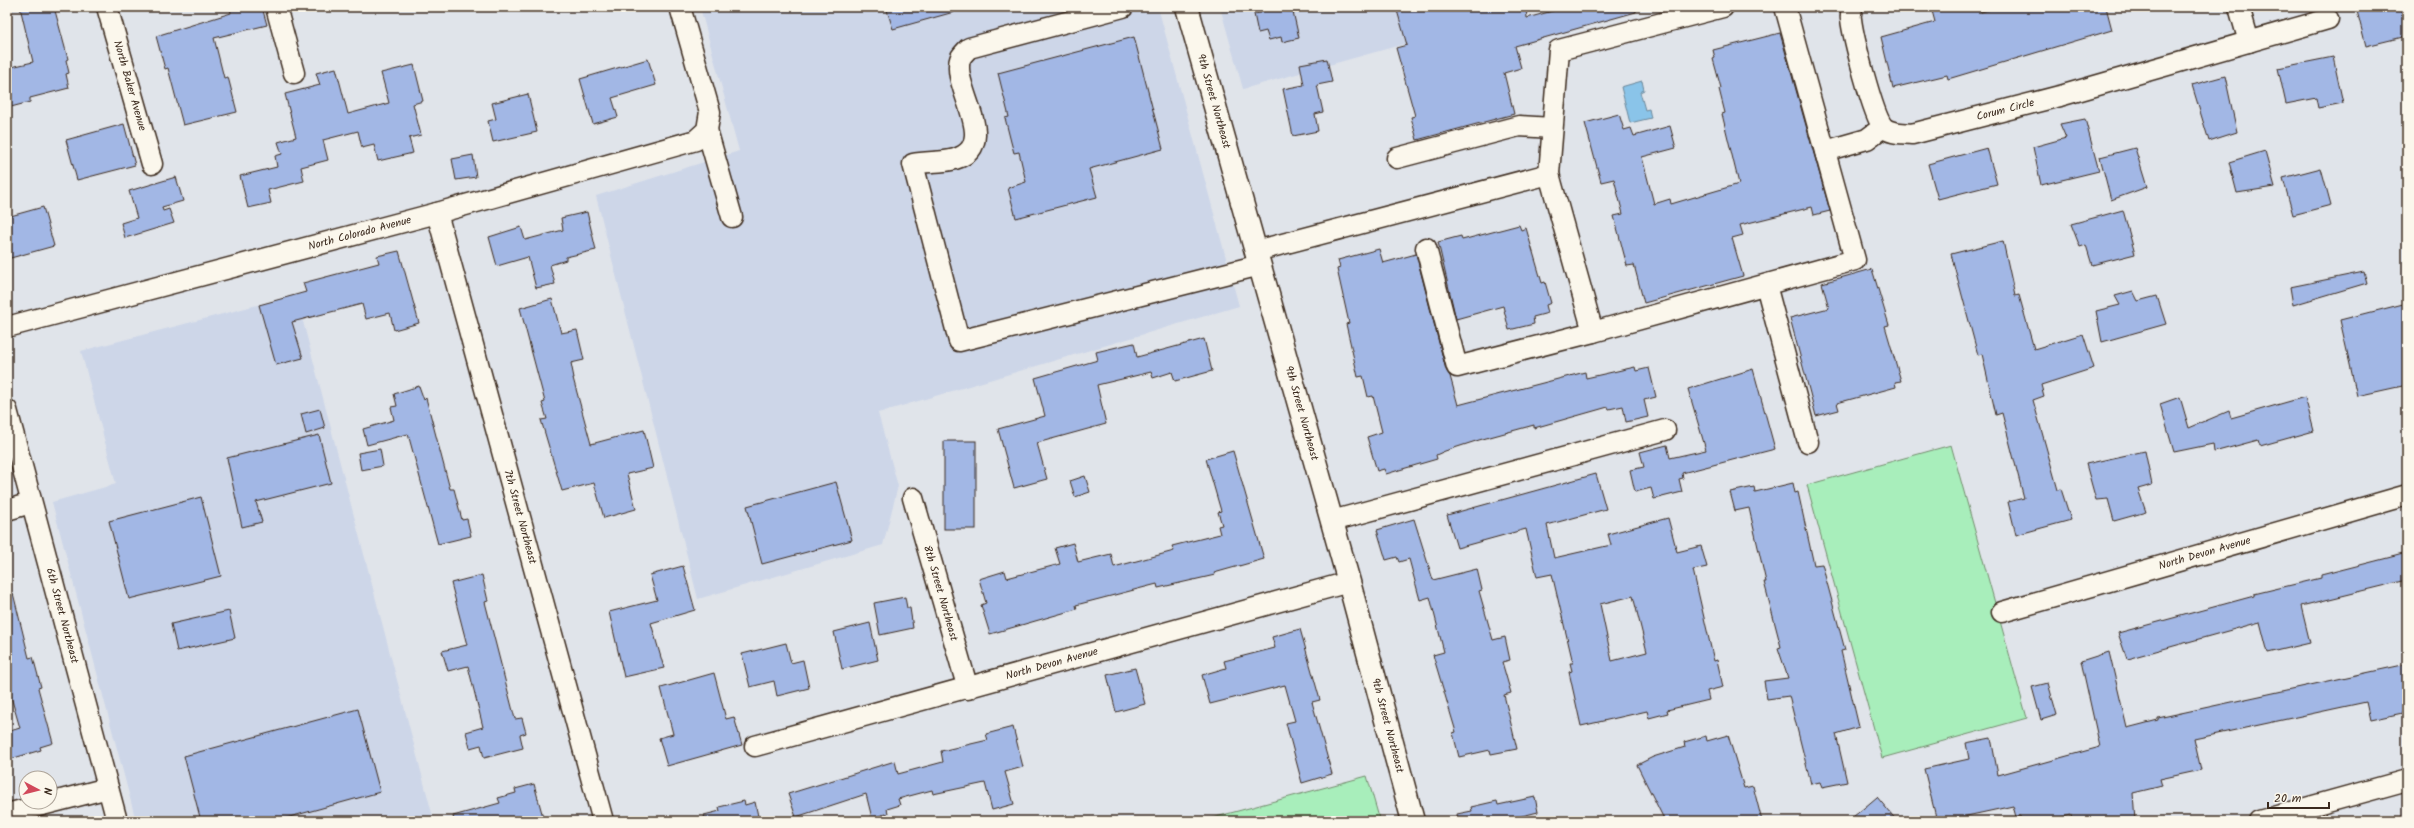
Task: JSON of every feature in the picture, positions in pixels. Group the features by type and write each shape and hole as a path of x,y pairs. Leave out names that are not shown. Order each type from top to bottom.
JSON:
{"main road":[{"name":"9th Street Northeast","path":"1187,7 1349,582 1413,821"}],"street":[{"name":"North Baker Avenue","path":"107,7 152,164"},
{"path":"276,7 294,73"},
{"path":"680,7 710,112 707,130 732,217"},
{"path":"1123,7 969,48 961,57 959,74 975,126 975,138 968,150 956,159 913,164 959,341 1258,258 1549,174"},
{"path":"1593,332 1549,174 1559,50 1723,7"},
{"path":"1426,248 1457,367 1593,332 1855,260 1785,7"},
{"path":"1825,151 1867,140 1883,127 1873,105 1855,38 1851,18 1852,7"},
{"path":"2239,7 2249,42"},
{"name":"Corum Circle","path":"1883,127 1891,132 1912,134 1927,132 2060,96 2328,19"},
{"path":"1397,158 1519,126 1552,128"},
{"name":"North Colorado Avenue","path":"7,327 437,213 679,146 696,140 707,130"},
{"name":"7th Street Northeast","path":"437,213 603,821"},
{"path":"1766,285 1808,442"},
{"name":"6th Street Northeast","path":"7,410 117,821"},
{"path":"1332,521 1665,430"},
{"name":"North Devon Avenue","path":"2002,612 2407,495"},
{"name":"8th Street Northeast","path":"913,498 968,689"},
{"path":"7,510 31,503"},
{"name":"North Devon Avenue","path":"755,746 968,689 1349,582"},
{"path":"2259,821 2407,780"},
{"path":"7,814 108,788"}],"shaded area":[{"path":"700,7 1158,7 1239,306 878,413 898,486 883,545 698,599 596,196 739,151"},
{"path":"1220,7 1502,7 1505,16 1243,89"},
{"path":"296,295 434,821 136,821 52,502 116,484 81,351"}],"green space":[{"path":"1951,445 2027,718 1882,758 1807,485"},
{"path":"1367,776 1380,821 1201,821"}],"water":[{"path":"1642,81 1644,90 1640,92 1645,110 1649,109 1651,118 1630,123 1621,87"}],"building":[{"path":"20,7 54,7 68,59 66,60 69,73 66,74 69,88 30,98 30,102 7,108 7,68 33,62"},
{"path":"230,7 262,7 267,25 214,38 224,78 228,77 237,112 183,125 168,68 165,69 156,36 231,13"},
{"path":"886,7 953,7 954,12 893,29"},
{"path":"1259,7 1292,7 1299,38 1282,42 1281,37 1269,40 1266,31 1258,33 1254,14 1261,13"},
{"path":"1396,7 1526,7 1527,18 1567,7 1636,7 1636,12 1515,46 1521,68 1504,73 1514,114 1417,140 1411,117 1415,116 1396,48 1407,45"},
{"path":"1931,7 1979,7 1981,12 1999,7 2106,7 2112,30 1948,79 1947,75 1893,88 1881,37 1935,22"},
{"path":"2356,7 2407,7 2407,36 2366,46"},
{"path":"1780,33 1830,211 1814,215 1812,207 1740,225 1743,235 1732,238 1743,276 1644,303 1634,265 1627,266 1614,216 1623,214 1614,179 1601,182 1585,123 1619,114 1624,130 1631,128 1634,136 1670,126 1676,148 1642,157 1654,204 1670,199 1671,204 1739,184 1722,114 1725,113 1719,89 1721,88 1713,59 1715,58 1713,50"},
{"path":"1134,37 1163,149 1089,169 1097,197 1016,218 1008,188 1026,182 1019,152 1014,153 1011,142 1005,118 1009,117 998,73"},
{"path":"2333,57 2343,103 2318,108 2316,98 2286,104 2278,68"},
{"path":"648,59 656,85 612,98 618,117 593,124 580,79"},
{"path":"1327,59 1332,82 1317,85 1323,112 1315,114 1318,131 1293,136 1283,89 1304,85 1300,64"},
{"path":"414,65 423,101 413,104 421,135 409,138 413,153 378,161 374,145 362,148 358,131 323,140 328,160 301,167 304,181 268,190 271,203 248,208 240,176 277,167 275,156 282,154 278,142 296,137 285,94 320,85 316,73 336,68 348,114 389,103 381,73"},
{"path":"2225,76 2237,132 2209,141 2192,85"},
{"path":"528,94 537,132 493,142 488,121 496,119 492,103"},
{"path":"2085,119 2099,171 2041,185 2033,147 2066,138 2060,124"},
{"path":"124,124 135,165 77,180 66,140"},
{"path":"1987,148 1997,184 1938,199 1928,164"},
{"path":"2135,148 2147,187 2111,200 2100,157"},
{"path":"2265,151 2275,187 2237,193 2229,162"},
{"path":"473,155 476,177 456,180 452,159"},
{"path":"2321,168 2331,205 2293,215 2283,178"},
{"path":"176,177 183,201 162,207 163,211 169,209 174,223 125,238 121,223 137,218 129,191"},
{"path":"43,207 54,246 7,259 7,217"},
{"path":"2123,210 2135,254 2092,265 2086,245 2080,247 2071,224"},
{"path":"587,212 596,250 566,257 566,260 550,265 555,284 536,288 528,257 497,266 489,237 521,227 525,240 563,230 561,218"},
{"path":"1519,225 1521,230 1526,228 1542,283 1545,282 1551,303 1546,305 1548,313 1533,317 1534,324 1509,330 1503,306 1456,319 1438,242 1461,236 1462,240"},
{"path":"2003,241 2015,296 2019,295 2034,349 2083,334 2094,368 2041,385 2044,396 2033,400 2058,490 2061,489 2071,520 2016,535 2008,502 2024,498 2002,413 1996,415 1982,354 1978,355 1951,254"},
{"path":"1379,249 1383,263 1416,254 1446,370 1450,376 1458,405 1585,372 1586,378 1635,367 1636,371 1649,368 1656,397 1644,400 1648,417 1626,422 1623,406 1609,409 1608,407 1534,428 1534,425 1479,440 1436,455 1437,459 1386,474 1384,469 1377,471 1367,437 1382,432 1373,396 1368,397 1363,376 1358,377 1346,324 1349,323 1337,269 1340,268 1338,260"},
{"path":"399,251 419,323 394,330 390,313 366,319 362,304 292,322 303,358 276,365 259,305 306,292 303,283 379,263 377,256"},
{"path":"1872,269 1889,325 1885,326 1901,381 1895,382 1896,387 1837,403 1839,410 1816,416 1790,318 1829,308 1822,283"},
{"path":"2364,272 2367,283 2293,305 2290,287"},
{"path":"2133,291 2138,301 2157,296 2166,324 2102,342 2096,311 2120,305 2115,296"},
{"path":"552,299 561,333 577,330 584,360 571,363 573,378 591,444 644,430 653,468 627,474 636,509 604,518 594,483 562,491 541,420 547,419 542,403 545,402 520,308"},
{"path":"2407,303 2407,385 2357,396 2340,320"},
{"path":"1204,339 1212,371 1175,381 1172,372 1153,378 1151,372 1097,385 1106,424 1037,443 1047,479 1014,488 998,429 1045,416 1035,378 1098,360 1096,352 1134,343 1137,357"},
{"path":"1753,369 1775,449 1682,473 1683,478 1679,479 1682,492 1654,499 1651,488 1635,492 1630,470 1644,467 1640,452 1667,445 1670,458 1706,450 1688,389"},
{"path":"419,386 424,400 426,398 450,489 454,489 462,520 467,519 471,536 438,544 408,434 367,445 363,429 394,420 391,407 397,406 394,394"},
{"path":"2180,397 2189,428 2229,411 2231,418 2305,397 2314,431 2260,446 2258,440 2214,452 2213,444 2174,452 2160,404"},
{"path":"320,409 325,428 306,434 301,414"},
{"path":"319,435 331,483 256,502 262,522 242,527 227,458"},
{"path":"944,441 976,441 976,529 944,529"},
{"path":"380,449 383,466 361,470 358,453"},
{"path":"1233,451 1264,559 1214,573 1215,575 1158,588 1157,584 1076,605 1077,609 990,634 981,605 986,603 979,579 1005,571 1007,578 1060,564 1055,548 1073,543 1078,562 1111,554 1114,567 1174,551 1172,546 1220,534 1218,526 1222,525 1218,512 1221,511 1206,459"},
{"path":"2145,451 2152,485 2138,489 2146,512 2114,521 2108,499 2096,500 2086,464"},
{"path":"1596,474 1606,509 1547,525 1554,558 1611,545 1608,534 1668,518 1677,552 1701,546 1707,567 1693,570 1714,661 1717,660 1723,687 1707,691 1709,700 1667,710 1668,713 1649,718 1647,711 1581,726 1569,672 1572,671 1570,663 1573,663 1552,574 1537,577 1526,529 1457,548 1447,515","holes":["1633,596 1647,652 1612,661 1600,604"]},
{"path":"1085,476 1090,492 1075,497 1070,481"},
{"path":"836,482 852,540 762,564 747,506"},
{"path":"1793,483 1795,493 1798,492 1814,565 1822,564 1845,650 1841,651 1859,727 1836,734 1847,782 1822,787 1820,782 1811,784 1789,696 1767,699 1764,681 1788,678 1778,648 1781,647 1764,582 1766,582 1749,508 1735,511 1730,492 1754,487 1755,492"},
{"path":"201,497 221,576 129,599 109,521"},
{"path":"1414,519 1433,580 1477,569 1482,590 1479,591 1493,640 1505,637 1510,660 1502,662 1511,693 1504,695 1517,749 1491,754 1490,750 1459,757 1453,733 1456,732 1433,655 1444,652 1430,597 1420,600 1409,559 1399,562 1397,557 1386,560 1377,530"},
{"path":"2407,553 2407,580 2301,606 2310,643 2268,653 2260,622 2127,659 2118,633 2254,596 2254,594 2321,578 2321,575"},
{"path":"683,566 695,610 651,623 664,668 624,677 609,612 657,600 650,575"},
{"path":"482,575 488,601 485,602 515,719 522,718 526,733 520,735 523,748 484,758 481,745 470,748 466,732 483,727 468,666 448,671 442,651 467,645 451,583"},
{"path":"13,593 29,658 33,657 41,687 38,688 53,743 40,747 41,750 7,760 7,732 20,728 7,683 7,594"},
{"path":"905,597 907,608 910,608 913,628 880,635 874,603"},
{"path":"229,611 235,638 177,651 171,624"},
{"path":"870,623 878,660 842,669 834,632"},
{"path":"1300,629 1320,700 1312,702 1332,774 1302,783 1286,723 1295,721 1285,685 1210,704 1202,675 1226,668 1224,661 1275,648 1272,637"},
{"path":"786,643 791,663 803,660 809,688 777,696 774,681 750,687 742,654"},
{"path":"2109,652 2127,728 2158,720 2158,718 2407,664 2407,712 2370,720 2366,702 2194,739 2201,770 2160,779 2162,786 2133,793 2135,821 2072,821 2071,815 2046,821 2021,821 2020,816 2016,817 2013,806 1953,819 1953,821 1937,821 1924,769 1969,759 1966,743 1991,738 1998,775 2100,747 2081,661"},
{"path":"1135,668 1145,704 1116,712 1107,675"},
{"path":"714,673 726,719 734,717 742,745 667,766 659,738 673,734 661,688"},
{"path":"2048,683 2057,715 2041,720 2032,687"},
{"path":"358,709 380,792 275,821 201,821 184,756"},
{"path":"1013,727 1023,767 1005,772 1014,804 992,810 985,783 933,794 932,790 898,799 900,805 887,809 888,813 872,818 866,794 796,817 788,794 895,761 898,774 943,762 941,751 988,740 986,734"},
{"path":"1728,735 1744,788 1753,786 1762,821 1665,821 1637,765 1653,757 1685,747 1684,742 1706,736 1707,741"},
{"path":"534,784 543,817 527,821 454,821 453,816 500,803 498,798 516,793 515,789"},
{"path":"1535,797 1538,812 1502,821 1458,821 1457,814 1472,811 1471,807 1497,801 1498,805"},
{"path":"1877,797 1897,821 1848,821 1864,808"},
{"path":"744,801 745,805 755,802 759,821 705,821 704,815 720,811 719,807"}]}
